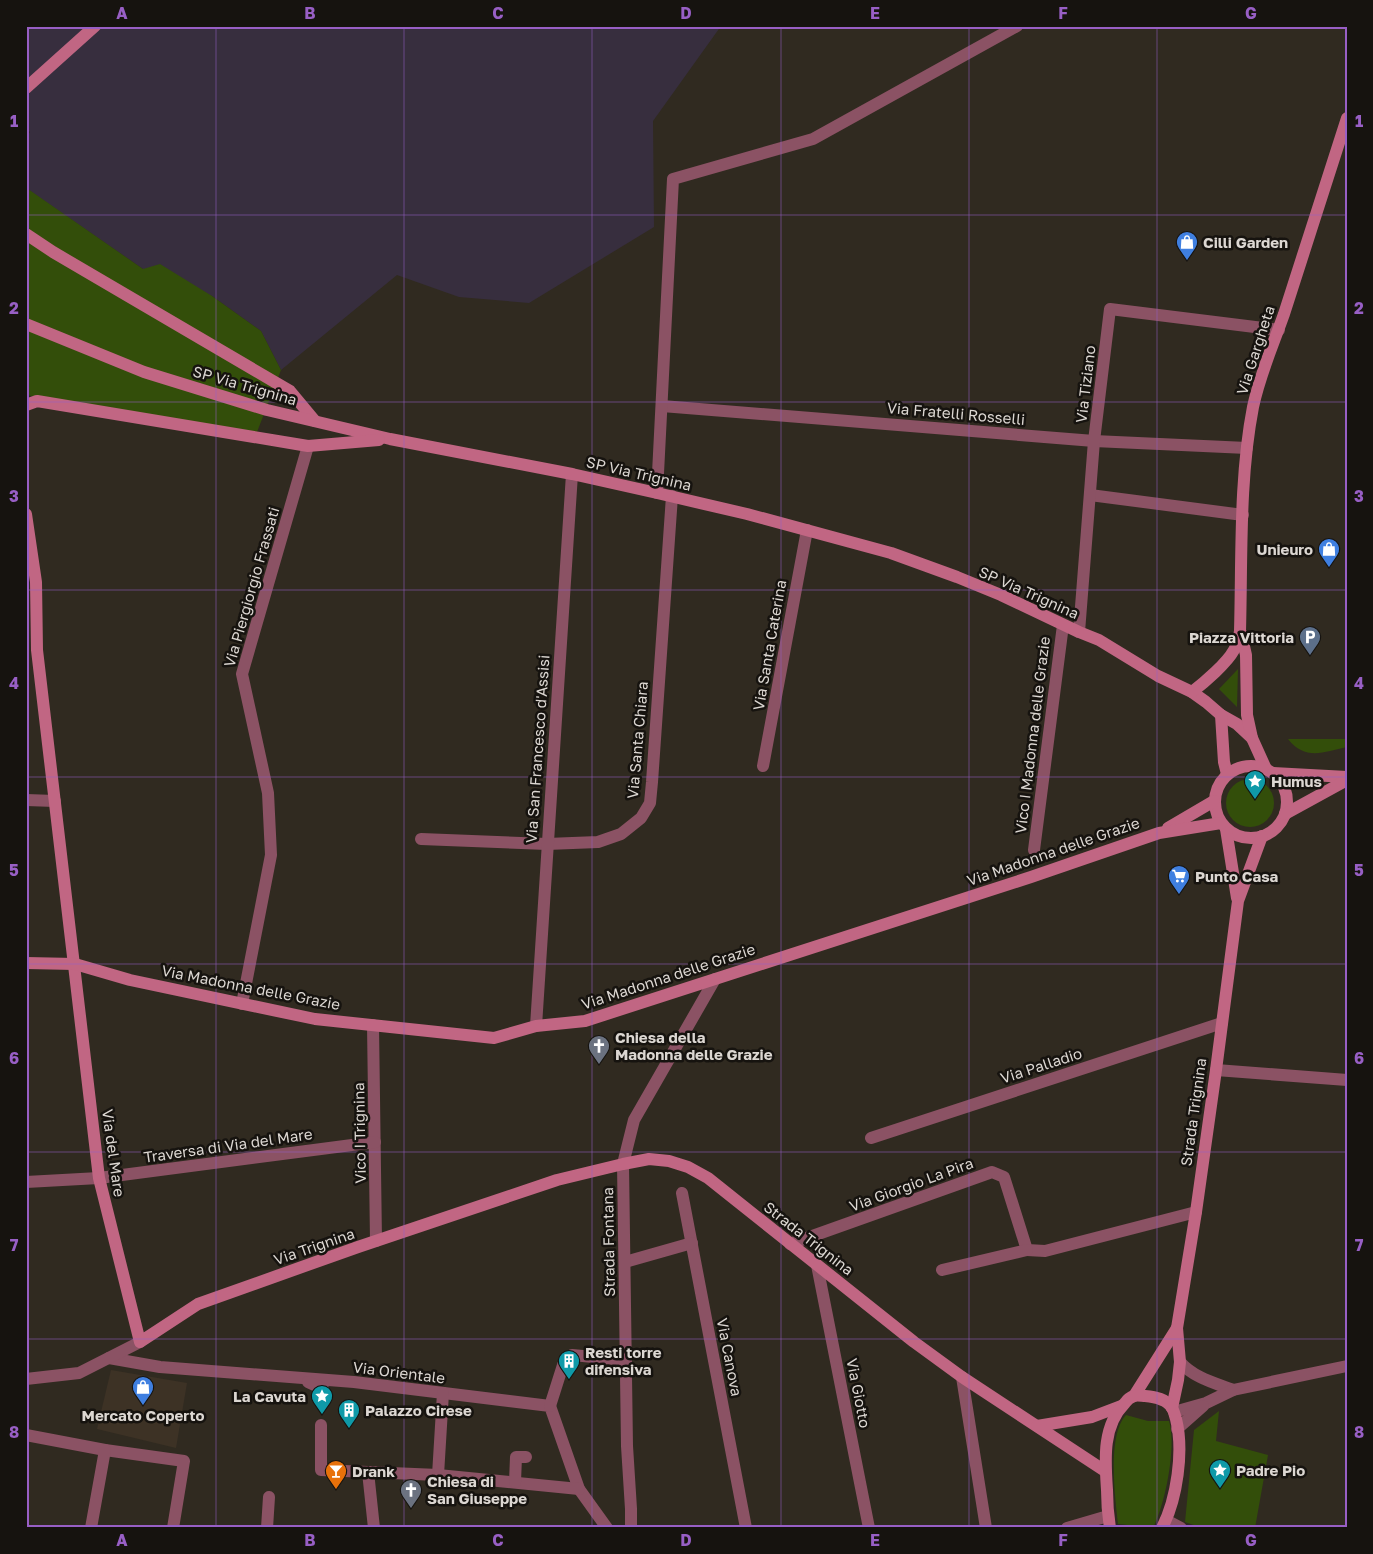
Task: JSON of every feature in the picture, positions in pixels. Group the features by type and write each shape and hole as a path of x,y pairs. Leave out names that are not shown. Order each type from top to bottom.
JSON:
{"street":[{"path":"26,88 95,26"},
{"path":"658,493 672,179 813,139 1017,26"},
{"name":"Via Gargheta","path":"1240,630 1242,515 1247,448 1253,407 1262,371 1279,330 1347,118"},
{"path":"26,234 53,252 290,391 315,421"},
{"name":"Via Tiziano","path":"1079,632 1094,441 1110,309 1279,330"},
{"name":"SP Via Trignina","path":"26,324 144,372 267,410 390,439 572,474 672,496 891,553 957,577 1099,640 1158,676 1192,692 1221,715 1237,724 1252,738"},
{"path":"26,405 37,401 308,446 390,439"},
{"name":"Via Fratelli Rosselli","path":"662,406 1094,441 1247,448"},
{"name":"Via Piergiorgio Frassati","path":"242,1004 270,855 268,793 242,674 308,446"},
{"name":"Via San Francesco d'Assisi","path":"536,1026 572,474"},
{"path":"1090,495 1242,515"},
{"name":"Via Santa Chiara","path":"421,839 547,844 598,842 621,834 641,818 650,803 653,772 672,496"},
{"name":"Via del Mare","path":"26,514 37,650 99,1178 140,1342"},
{"name":"Via Santa Caterina","path":"764,766 807,530"},
{"name":"Vico I Madonna delle Grazie","path":"1034,850 1063,625"},
{"path":"1192,692 1229,657 1237,644 1240,630"},
{"path":"1240,630 1246,655 1247,715 1252,738 1270,771 1281,781 1286,792 1287,803 1285,814 1280,824 1262,836 1249,838 1237,836 1224,826 1216,812 1214,801 1220,782 1235,769 1245,766 1256,766 1270,771 1347,778"},
{"path":"1221,715 1224,762 1227,774"},
{"path":"1285,814 1347,778"},
{"path":"26,800 55,801"},
{"name":"Via Madonna delle Grazie","path":"26,962 75,964 130,980 314,1019 494,1038 536,1026 585,1021 1031,877 1159,833 1214,801"},
{"name":"Via Madonna delle Grazie","path":"1159,833 1224,826"},
{"name":"Strada Trignina","path":"1224,826 1238,901"},
{"name":"Strada Trignina","path":"1173,1410 1180,1362 1177,1328 1196,1212 1238,901 1262,836"},
{"name":"Strada Fontana","path":"631,1528 623,1164 634,1120 715,979"},
{"name":"Via Palladio","path":"870,1138 1222,1023"},
{"name":"Vico I Trignina","path":"373,1025 376,1241"},
{"path":"1216,1070 1347,1080"},
{"name":"Traversa di Via del Mare","path":"26,1182 99,1178 375,1142"},
{"name":"Strada Trignina","path":"623,1164 649,1159 669,1161 688,1167 708,1178 914,1342 962,1377 1106,1471"},
{"name":"Via Trignina","path":"27,1382 78,1373 140,1342 198,1304 557,1180 623,1164"},
{"name":"Via Giorgio La Pira","path":"790,1244 992,1172 1004,1177 1027,1250"},
{"name":"Via Canova","path":"682,1192 746,1528"},
{"path":"942,1270 1027,1250 1045,1251 1196,1212"},
{"path":"625,1262 692,1243"},
{"name":"Via Giotto","path":"817,1265 869,1528"},
{"name":"Strada Trignina","path":"1134,1396 1177,1328"},
{"path":"607,1528 579,1490 550,1406 563,1365 572,1356 626,1360"},
{"name":"Via Orientale","path":"109,1358 160,1367 354,1382 550,1406"},
{"path":"1180,1362 1186,1369 1202,1378 1233,1390"},
{"path":"1173,1410 1206,1403 1233,1390 1347,1366"},
{"path":"962,1377 986,1528"},
{"path":"299,1378 324,1389 323,1400"},
{"path":"438,1475 443,1393"},
{"path":"1067,1528 1109,1522 1106,1439 1110,1425 1121,1406 1134,1396 1155,1396 1173,1410 1179,1455 1175,1492 1164,1524 1181,1528"},
{"path":"1177,1429 1206,1403"},
{"path":"1037,1426 1092,1417 1121,1406"},
{"path":"322,1424 321,1470 438,1475 579,1490"},
{"path":"26,1435 105,1450 184,1461 173,1528"},
{"path":"92,1528 105,1450"},
{"path":"515,1482 516,1457 526,1457"},
{"path":"368,1472 374,1528"},
{"path":"267,1528 269,1497"}],"shaded area":[{"path":"26,26 721,26 653,121 654,227 529,303 459,297 397,275 281,370 261,331 212,296 143,269 27,189 26,138 30,132 26,129"},
{"name":"Mercato Coperto","path":"111,1370 187,1383 176,1448 97,1429"}],"green space":[{"path":"26,183 28,189 143,269 160,264 212,296 261,331 281,370 257,432 26,395"},
{"path":"1238,669 1237,707 1219,689"},
{"path":"1288,739 1347,739 1347,747 1308,753 1294,746"},
{"path":"1250,779 1259,781 1267,786 1272,794 1274,803 1272,812 1267,820 1259,825 1250,827 1241,825 1233,820 1228,812 1226,803 1228,794 1233,786 1241,781"},
{"path":"1219,1411 1216,1441 1268,1455 1255,1528 1202,1528 1185,1522 1194,1430"},
{"path":"1126,1415 1148,1421 1169,1421 1172,1445 1171,1460 1162,1505 1153,1528 1118,1524 1114,1483 1114,1451 1120,1424"}],"place":[{"name":"Cilli Garden","path":"1187,261"},
{"name":"Unieuro","path":"1329,568"},
{"name":"Piazza Vittoria","path":"1310,656"},
{"name":"Humus","path":"1255,800"},
{"name":"Punto Casa","path":"1179,895"},
{"name":"Chiesa della Madonna delle Grazie","path":"599,1065"},
{"name":"Resti torre difensiva","path":"569,1380"},
{"name":"Mercato Coperto","path":"143,1406"},
{"name":"La Cavuta","path":"322,1415"},
{"name":"Palazzo Cirese","path":"349,1429"},
{"name":"Padre Pio","path":"1220,1489"},
{"name":"Drank","path":"336,1490"},
{"name":"Chiesa di San Giuseppe","path":"411,1509"}]}
